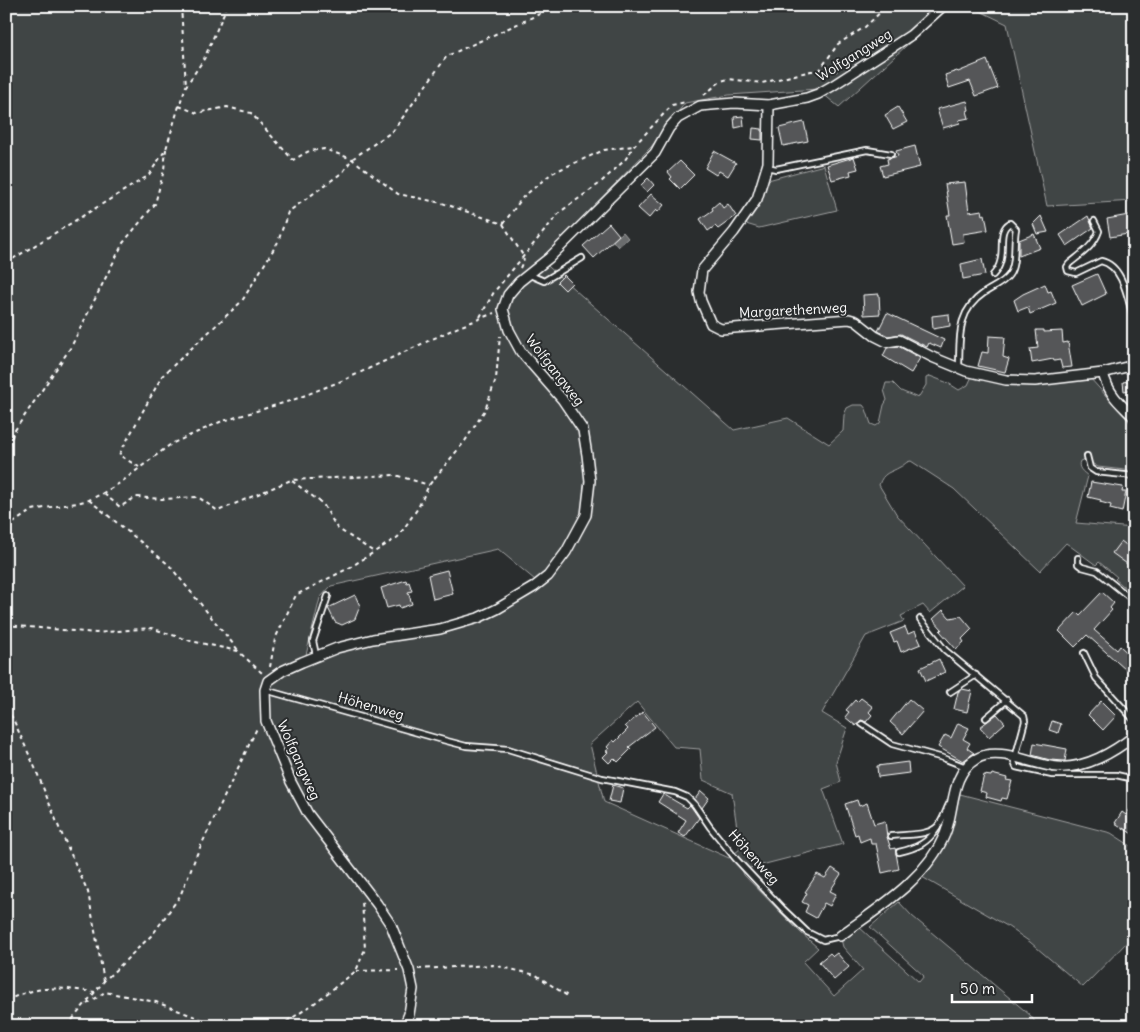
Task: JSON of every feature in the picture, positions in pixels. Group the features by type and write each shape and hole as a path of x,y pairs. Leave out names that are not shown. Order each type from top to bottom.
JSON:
{"street":[{"name":"Wolfgangweg","path":"404,1026 409,1014 413,989 409,970 391,925 308,814 291,782 266,721 265,690 271,678 316,655 372,639 440,629 478,618 534,587 548,576 566,552 586,515 590,481 583,430 562,399 521,352 509,330 503,309 508,294 528,274 549,258 655,153 669,128 678,118 700,106 718,103 769,105 807,98 832,86 911,35 943,6"},
{"name":"Margarethenweg","path":"769,105 767,167 757,199 702,270 699,292 711,324 721,329 849,319 856,321 887,342 899,340 932,357 959,367 1006,380 1035,381 1103,373 1134,365"},
{"path":"1103,373 1106,385 1118,402 1134,417"},
{"path":"966,768 984,755 994,754 1059,768 1068,767 1116,750 1134,736"},
{"name":"Höhenweg","path":"840,936 895,896 930,860 945,833 954,793 966,768"}],"lane":[{"path":"767,167 776,169 867,150 891,154"},
{"path":"1094,222 1099,231 1097,237 1091,246 1069,264 1067,267 1068,271 1076,272 1101,261 1108,263 1116,270 1134,320"},
{"path":"959,367 961,325 964,315 981,295 1005,280 1012,270 1016,229 1010,223 1006,225 1002,232 1002,260 1000,268 993,275"},
{"path":"528,274 544,281 582,258"},
{"path":"1087,456 1090,468 1096,472 1134,476"},
{"path":"1078,558 1078,564 1097,571 1134,601"},
{"path":"316,655 313,641 328,596"},
{"path":"920,619 945,650 1024,716 1025,720 1014,764 1018,768 1052,775 1116,775 1134,779"},
{"path":"1084,654 1096,678 1134,720"},
{"path":"950,692 976,675"},
{"name":"Höhenweg","path":"265,690 466,746 508,749 602,778 675,792 687,798 695,806 710,828 736,859 807,932 823,940 840,936"},
{"path":"986,718 1007,700"},
{"path":"862,724 892,744 943,758 966,768"},
{"path":"899,852 915,848 931,838 940,824 954,793"},
{"path":"891,836 927,832 940,824"}],"path":[{"path":"181,6 186,86"},
{"path":"6,461 13,433 72,347 123,244 154,204 164,170 166,149 178,106 186,86 204,59 227,6"},
{"path":"138,467 119,455 162,376 242,301 278,242 288,212 343,172 352,159 393,131 447,56 557,6"},
{"path":"818,71 838,44 865,27 887,6"},
{"path":"178,106 197,113 227,107 251,113 293,160 309,151 324,150 352,159 398,194 442,203 502,224 524,256 494,292 479,318"},
{"path":"502,224 523,197 552,173 604,150 634,146"},
{"path":"6,263 148,176 166,149"},
{"path":"6,528 32,510 89,500 103,494 171,444 220,422 293,400 344,380 479,318 503,309"},
{"path":"271,678 270,666 275,639 296,595 349,568 398,537 418,508 429,485 465,441 485,410 496,379 501,333"},
{"path":"103,494 120,507 136,497 162,499 198,497 218,511 291,480 395,475 429,485"},
{"path":"291,480 323,504 337,528 374,552"},
{"path":"89,500 169,565 238,651 258,671 271,678"},
{"path":"6,625 96,633 151,628 238,651"},
{"path":"6,708 13,719 36,770 88,892 104,981"},
{"path":"67,1026 104,981 152,934 180,896 197,854 265,713"},
{"path":"280,1026 312,1005 356,971 365,949 361,894 356,878"},
{"path":"356,971 493,965 536,975 569,997"},
{"path":"6,1001 21,993 54,987 95,992"},
{"path":"85,1005 105,992 156,1002 219,1026"}],"shaded area":[{"path":"6,6 950,6 839,107 817,89 729,95 685,103 651,147 541,260 734,430 788,418 829,444 843,431 844,415 847,408 853,405 863,405 871,424 876,426 880,423 887,400 884,390 886,383 893,383 901,391 918,398 926,385 926,378 930,376 948,383 959,390 968,385 974,372 1006,380 1090,378 1134,427 1134,471 1098,467 1085,459 1080,461 1080,468 1088,476 1076,523 1134,528 1134,595 1099,562 1096,565 1066,543 1040,571 954,489 911,461 887,473 879,485 897,515 963,586 930,613 923,605 901,616 904,621 866,636 822,713 847,728 836,762 841,782 823,789 843,844 742,870 744,875 818,948 803,962 834,996 863,970 843,947 841,939 858,926 919,982 924,976 870,927 899,902 912,916 1030,1015 1038,1026 6,1026","holes":["498,549 541,585 433,634 389,639 342,650 273,680 274,670 306,655 320,598 331,586","637,702 674,747 700,749 703,780 732,793 740,849 729,858 604,802 590,744"]},
{"path":"965,6 1134,6 1134,201 1047,206 1007,24 976,9"},
{"path":"824,165 837,210 759,228 746,224 768,180"},
{"path":"623,232 628,238 618,247 613,241"},
{"path":"960,794 1111,833 1134,848 1134,935 1083,987 1030,942 1007,926 922,877 942,849 951,828"}],"building":[{"path":"987,60 998,88 976,96 970,81 949,88 945,75 958,72"},
{"path":"967,101 969,118 959,120 960,123 943,128 937,109"},
{"path":"898,107 907,122 893,129 885,115"},
{"path":"743,116 744,126 735,128 734,117"},
{"path":"804,122 808,141 783,146 779,128"},
{"path":"753,128 762,129 762,140 752,139"},
{"path":"915,146 920,167 883,176 880,166 888,164 887,159 898,156 896,151"},
{"path":"714,151 736,163 728,176 719,171 716,175 705,168"},
{"path":"854,157 858,169 850,171 851,175 832,180 827,165"},
{"path":"680,161 694,175 680,189 670,179 672,177 668,172"},
{"path":"648,178 654,185 647,192 641,185"},
{"path":"965,182 969,212 982,210 983,215 985,214 988,230 963,234 964,242 952,244 947,215 950,215 945,184"},
{"path":"651,194 664,205 649,218 638,208"},
{"path":"719,202 723,208 728,204 736,216 718,229 715,226 708,231 700,219 713,210 712,208"},
{"path":"1134,214 1134,233 1110,237 1107,219"},
{"path":"1041,216 1048,232 1037,234 1033,224"},
{"path":"1088,216 1093,228 1067,246 1060,235"},
{"path":"609,223 619,235 594,258 583,246"},
{"path":"1034,234 1040,248 1019,256 1019,240"},
{"path":"982,259 985,275 963,279 961,264"},
{"path":"1097,274 1106,294 1082,306 1072,285"},
{"path":"564,275 572,283 565,290 557,282"},
{"path":"1045,284 1048,292 1051,291 1056,303 1030,314 1028,307 1018,311 1014,300"},
{"path":"879,294 880,314 864,315 863,295"},
{"path":"887,313 944,340 941,348 929,343 927,347 901,334 888,336 878,331"},
{"path":"949,314 950,326 933,329 932,316"},
{"path":"1036,330 1044,330 1044,332 1062,331 1063,343 1068,342 1072,367 1062,368 1060,360 1054,361 1053,359 1032,363 1030,349 1038,348"},
{"path":"989,336 1005,337 1003,357 1009,359 1005,372 978,366 982,352 988,353"},
{"path":"898,346 920,358 911,373 883,356 887,348"},
{"path":"1134,380 1134,389 1124,391 1123,382"},
{"path":"1091,482 1123,487 1122,492 1126,492 1122,512 1110,509 1111,505 1100,502 1101,500 1088,497"},
{"path":"1121,541 1134,551 1134,569 1112,553"},
{"path":"447,570 453,594 433,599 428,575"},
{"path":"406,580 407,583 409,582 412,591 408,592 412,604 400,608 399,605 387,608 381,588"},
{"path":"1102,592 1114,603 1110,608 1112,610 1094,630 1117,650 1120,646 1134,659 1126,670 1087,635 1075,647 1059,631 1077,612 1080,615"},
{"path":"355,595 360,606 355,619 342,625 335,622 328,608"},
{"path":"943,610 950,618 961,616 972,629 962,639 964,642 956,649 940,631 942,629 933,619"},
{"path":"905,627 908,634 915,631 921,644 901,652 897,641 894,642 890,633"},
{"path":"939,659 945,672 926,681 920,668"},
{"path":"962,689 972,691 967,712 954,709 958,692"},
{"path":"861,698 873,707 869,712 872,715 866,722 861,720 856,726 845,717 849,712 846,710 855,700 857,702"},
{"path":"909,699 923,711 903,734 890,722"},
{"path":"1101,701 1116,716 1103,730 1088,715"},
{"path":"643,712 655,727 629,747 631,749 618,762 614,758 609,763 603,757 608,752 606,751 609,749 607,747 628,729 625,726"},
{"path":"997,714 1005,723 989,737 980,727"},
{"path":"1052,721 1061,724 1058,733 1049,730"},
{"path":"958,723 969,728 963,739 970,743 967,748 974,753 963,761 938,747 945,735 951,738"},
{"path":"1034,743 1067,749 1065,761 1050,760 1032,755"},
{"path":"908,762 909,773 878,777 877,766"},
{"path":"992,774 1012,781 1007,799 1002,798 1001,801 986,797 987,793 980,791 984,775 991,776"},
{"path":"613,785 623,788 620,803 609,801"},
{"path":"701,791 709,798 702,808 695,799"},
{"path":"663,794 687,808 690,805 699,818 685,837 678,833 686,820 658,802"},
{"path":"857,800 859,806 867,803 874,824 885,821 887,837 891,849 895,848 899,869 882,873 876,844 871,844 870,838 860,842 858,834 855,835 845,804"},
{"path":"1134,803 1134,835 1115,823 1122,812 1126,815"},
{"path":"832,868 841,874 830,891 836,894 830,906 824,903 816,918 805,912 808,905 802,902 807,893 805,892 817,874 825,878"},
{"path":"830,953 833,956 837,953 849,967 834,980 819,962"}]}
